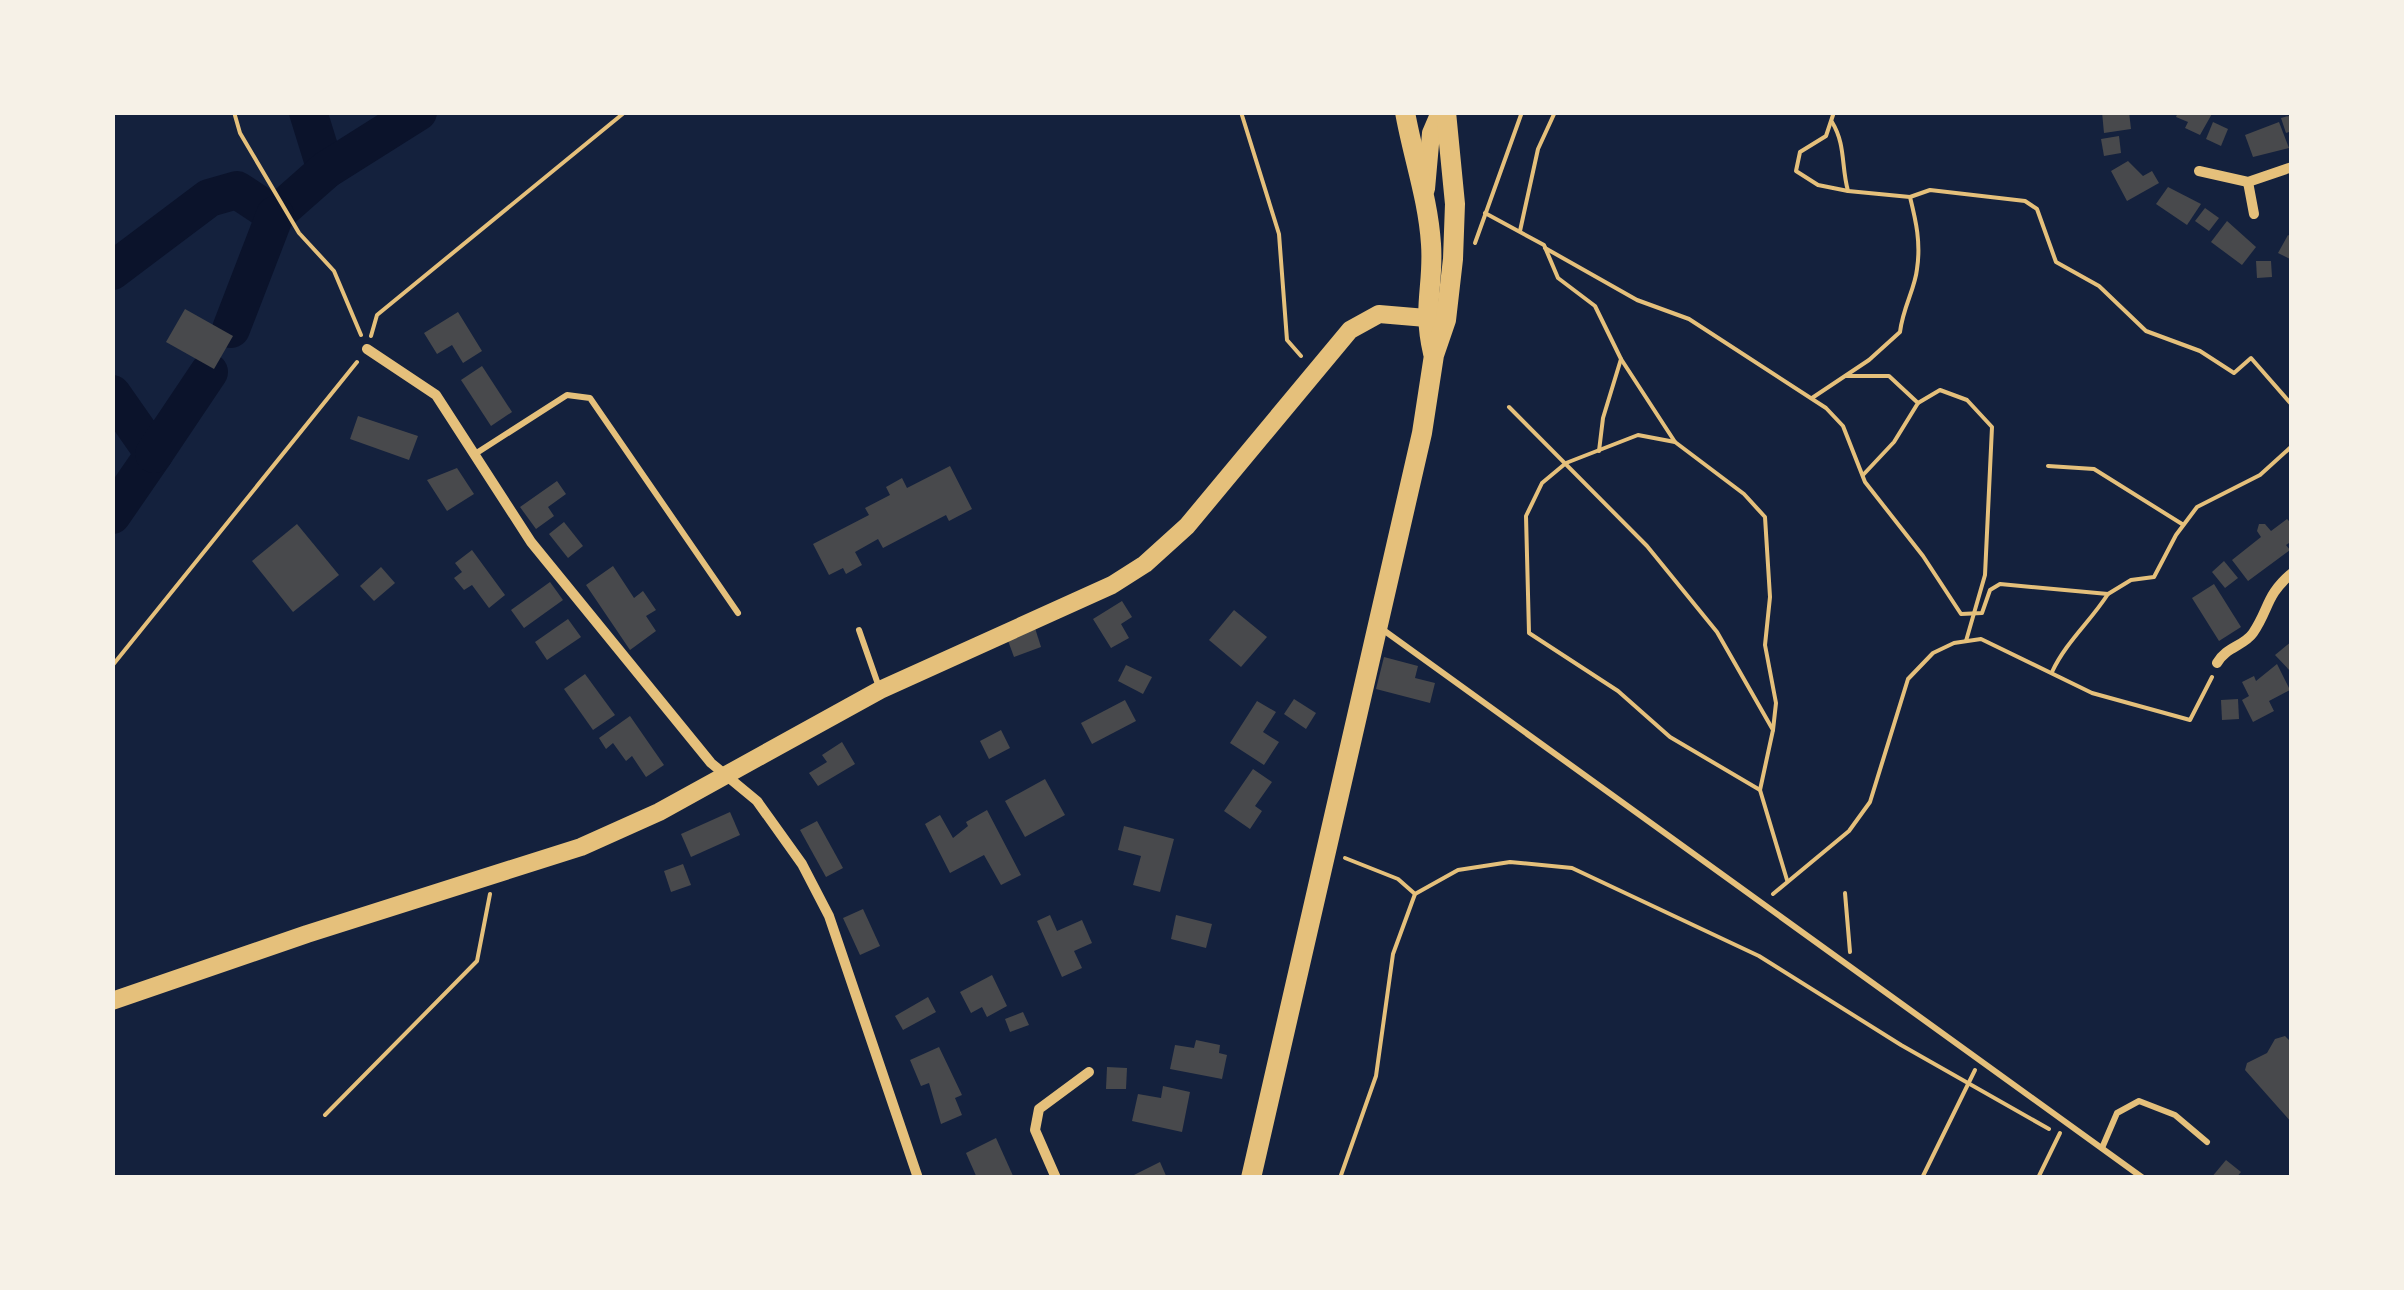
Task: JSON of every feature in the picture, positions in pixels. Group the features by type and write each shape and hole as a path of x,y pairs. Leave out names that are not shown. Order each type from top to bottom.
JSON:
{"main road":[{"path":"1251,1178 1422,432 1434,355 1432,249 1426,195 1404,112"},
{"path":"1435,319 1456,204 1443,112"},
{"path":"1426,195 1432,133 1443,112"},
{"path":"112,1002 306,934 581,847 728,774 880,690 1131,575 1186,526 1362,321 1379,314 1435,319"}],"street":[{"path":"2199,171 2248,182 2292,167"},
{"path":"2248,182 2254,214"},
{"path":"367,349 436,395 531,542 711,764 757,801 802,864 829,916 918,1178"},
{"path":"2218,663 2223,652 2252,635 2271,591 2292,573"},
{"path":"1056,1178 1034,1130 1039,1109 1089,1072"}],"lane":[{"path":"474,454 567,395 590,398 738,613"},
{"path":"1376,626 2143,1178"},
{"path":"859,630 880,690"},
{"path":"2102,1148 2116,1112 2139,1101 2175,1115 2207,1142"}],"path":[{"path":"112,666 367,349 378,316 624,112"},
{"path":"1241,112 1279,234 1287,340 1315,373"},
{"path":"1472,249 1522,112"},
{"path":"1834,112 1826,136 1800,152 1796,171 1818,184 1848,191 1910,196 1930,190 2025,201 2037,209 2056,262 2099,286 2146,331 2200,351 2234,373 2251,358 2292,405"},
{"path":"1520,232 1538,149 1554,113"},
{"path":"234,114 240,132 299,234 334,271 367,349"},
{"path":"1832,122 1844,140 1843,174 1848,191"},
{"path":"1812,398 1900,332 1904,302 1917,273 1919,230 1910,196"},
{"path":"1486,213 1637,300 1689,319 1812,398 1844,426 1862,475 1960,614 1982,613 1990,590 2000,584 2108,594"},
{"path":"1545,248 1558,278 1594,306 1621,358 1675,442 1744,494 1765,517 1770,597 1765,645 1776,703 1760,790 1787,880"},
{"path":"1599,452 1603,418 1621,358"},
{"path":"1846,376 1889,376 1918,403"},
{"path":"1862,475 1894,442 1918,403 1940,390 1967,400 1992,427 1984,575 1966,641"},
{"path":"1509,407 1647,546 1717,632 1773,730"},
{"path":"1675,442 1638,435 1566,462 1542,483 1526,516 1528,633 1585,674 1618,691 1670,738 1760,790"},
{"path":"2052,672 2069,641 2089,624 2108,594 2131,580 2154,577 2182,524 2197,507 2260,475 2292,446"},
{"path":"2048,466 2094,469 2182,524"},
{"path":"1764,904 1787,880 1801,874 1849,831 1870,802 1908,680 1933,653 1981,639 2092,692 2190,720 2205,698 2218,663"},
{"path":"1325,852 1398,879 1415,894"},
{"path":"1340,1178 1376,1076 1393,954 1415,894 1458,870 1510,862 1572,868 1759,956 1968,1084 2059,1134"},
{"path":"325,1115 476,962 491,898 486,879"},
{"path":"1844,893 1851,967"},
{"path":"1922,1178 1968,1084"},
{"path":"2038,1178 2066,1122"}],"building":[{"path":"2102,112 2129,112 2131,129 2104,133"},
{"path":"2178,112 2213,112 2200,135 2185,128 2188,122 2176,117"},
{"path":"2292,115 2292,131 2286,133 2281,118"},
{"path":"2213,122 2228,129 2221,146 2206,139"},
{"path":"2279,122 2289,148 2253,157 2245,135"},
{"path":"2119,136 2121,153 2104,156 2101,139"},
{"path":"2128,161 2143,176 2152,171 2159,183 2127,201 2111,171"},
{"path":"2168,187 2201,204 2187,225 2156,204"},
{"path":"2205,208 2219,218 2209,231 2195,221"},
{"path":"2227,221 2256,247 2242,265 2211,242"},
{"path":"2288,235 2292,237 2292,260 2278,253"},
{"path":"2256,261 2271,261 2272,277 2257,278"},
{"path":"185,309 233,336 214,369 166,342"},
{"path":"458,312 482,351 463,363 452,345 437,354 424,333"},
{"path":"482,366 512,412 491,426 461,380"},
{"path":"358,416 418,436 409,460 350,439"},
{"path":"950,466 972,509 949,521 946,515 883,548 878,539 855,552 862,565 846,574 843,568 829,575 813,544 869,515 865,508 890,495 886,487 902,478 907,488"},
{"path":"457,468 474,494 447,511 427,480"},
{"path":"557,481 566,494 548,507 554,516 536,529 520,507"},
{"path":"2287,519 2292,524 2292,541 2286,545 2290,550 2248,581 2232,560 2261,537 2257,531 2259,524 2265,524 2271,531"},
{"path":"564,522 583,546 568,558 549,534"},
{"path":"297,524 339,575 293,612 252,561"},
{"path":"472,550 505,595 489,608 472,585 464,590 454,578 462,572 455,563"},
{"path":"2224,561 2238,578 2225,588 2212,572"},
{"path":"613,566 634,598 643,591 656,610 646,616 656,631 630,650 586,585"},
{"path":"381,567 395,583 374,601 360,586"},
{"path":"550,582 563,600 524,628 511,610"},
{"path":"2214,584 2241,627 2219,641 2192,598"},
{"path":"1122,601 1132,617 1121,624 1129,638 1111,648 1093,619"},
{"path":"1234,610 1267,637 1241,667 1209,640"},
{"path":"568,619 581,637 547,660 535,642"},
{"path":"1035,628 1041,647 1014,657 1007,638"},
{"path":"2292,641 2292,673 2275,655"},
{"path":"1384,657 1418,666 1415,678 1435,683 1430,703 1376,689"},
{"path":"2277,664 2290,690 2269,701 2274,711 2253,722 2242,700 2249,696 2242,682 2254,676 2256,681"},
{"path":"1126,665 1152,677 1143,694 1118,681"},
{"path":"585,674 615,715 593,730 564,689"},
{"path":"1294,699 1316,713 1306,729 1284,714"},
{"path":"2238,699 2239,719 2222,720 2221,700"},
{"path":"1125,700 1136,721 1092,744 1081,723"},
{"path":"1257,701 1276,712 1263,732 1279,742 1264,765 1230,743"},
{"path":"630,716 664,765 646,777 632,756 626,761 613,743 606,749 599,738"},
{"path":"1001,730 1010,748 989,759 980,741"},
{"path":"842,742 855,764 818,786 809,773 827,762 822,755"},
{"path":"1253,769 1272,782 1255,806 1262,811 1250,829 1224,811"},
{"path":"1045,779 1065,815 1025,837 1005,801"},
{"path":"987,810 1021,875 1001,885 984,855 950,873 925,824 940,815 953,838 968,826 966,822"},
{"path":"730,812 740,835 691,857 681,834"},
{"path":"817,821 843,868 826,877 800,830"},
{"path":"1124,826 1174,839 1160,892 1133,885 1141,856 1118,850"},
{"path":"683,864 691,885 671,892 664,871"},
{"path":"863,909 880,946 860,955 843,918"},
{"path":"1050,915 1057,931 1082,920 1092,943 1074,951 1082,968 1062,977 1037,921"},
{"path":"1176,915 1212,924 1206,948 1171,939"},
{"path":"992,975 1007,1006 987,1017 982,1007 971,1013 960,992"},
{"path":"928,997 936,1012 903,1030 895,1016"},
{"path":"1023,1012 1029,1025 1010,1032 1005,1019"},
{"path":"2285,1036 2292,1043 2292,1123 2245,1070 2247,1063 2267,1053 2275,1039"},
{"path":"1196,1040 1220,1045 1219,1053 1227,1055 1222,1079 1170,1069 1175,1045 1194,1048"},
{"path":"939,1047 962,1095 955,1098 962,1115 941,1124 929,1083 921,1086 910,1060"},
{"path":"1107,1067 1127,1068 1126,1089 1106,1089"},
{"path":"1163,1086 1190,1092 1182,1132 1132,1121 1138,1094 1161,1098"},
{"path":"996,1138 1014,1178 977,1178 966,1153"},
{"path":"2226,1160 2241,1172 2236,1178 2211,1178"},
{"path":"1160,1162 1167,1178 1128,1178"}],"waterway":[{"path":"299,112 308,119"},
{"path":"308,112 326,170"},
{"path":"112,271 209,198 237,190 275,215 326,170 418,112"},
{"path":"231,329 275,215"},
{"path":"154,454 209,372"},
{"path":"112,394 154,454 112,515"}]}
